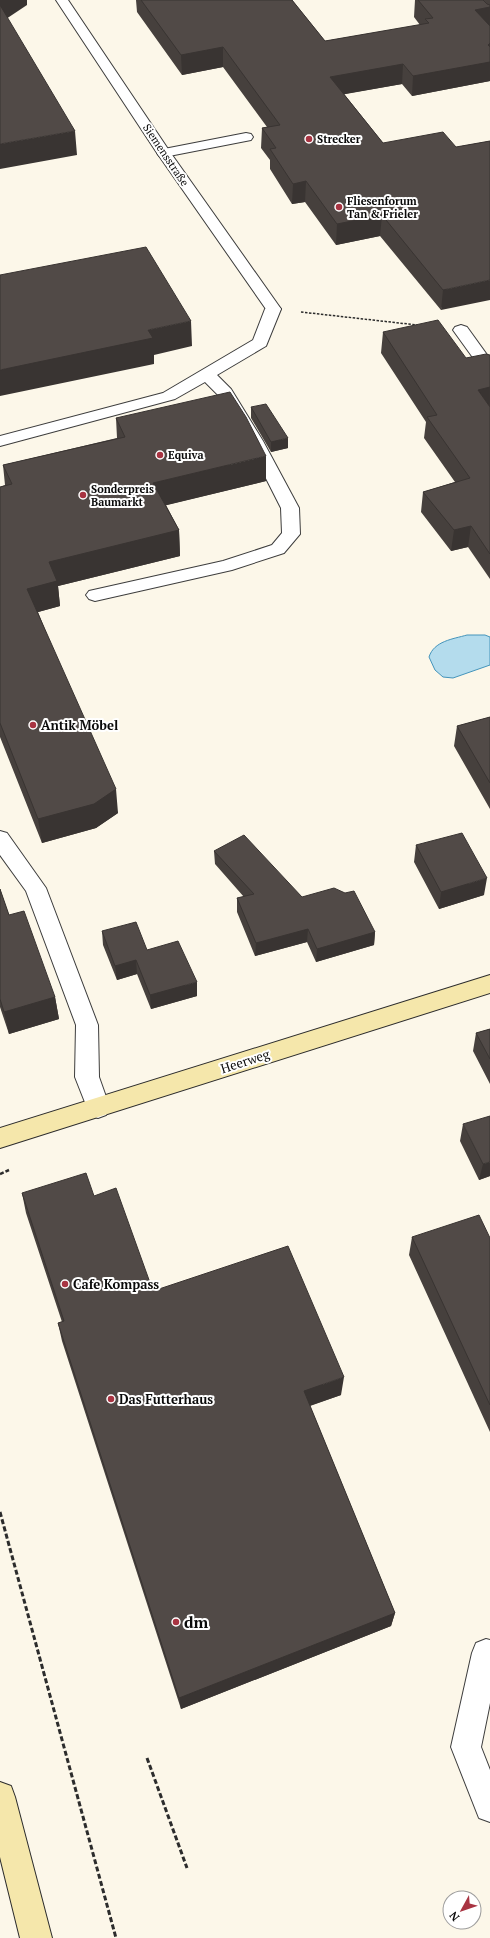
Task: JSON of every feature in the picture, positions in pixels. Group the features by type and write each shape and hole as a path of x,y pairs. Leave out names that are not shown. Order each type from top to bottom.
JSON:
{"street":[{"name":"Siemensstraße","path":"62,0 164,153 272,309"},
{"path":"164,153 246,137"},
{"path":"0,441 169,396 260,343 272,309"},
{"path":"461,330 490,370"},
{"path":"95,595 226,566 278,549 291,534 290,508 255,441 225,392 207,374"},
{"path":"0,839 35,888 87,1025 87,1077 98,1108"},
{"name":"Heerweg","path":"0,1138 490,984"},
{"path":"486,1654 466,1747 490,1807"},
{"path":"0,1797 36,1938"}],"path":[{"path":"272,309 461,330"},
{"path":"0,1512 116,1938"},
{"path":"147,1758 187,1868"}],"water":[{"path":"467,635 485,635 490,637 490,665 453,678 443,677 435,670 429,657 431,652 440,644"}],"building":[{"path":"141,0 292,0 325,41 429,23 425,19 433,18 418,0 483,0 490,5 490,7 475,10 490,26 490,43 488,45 490,47 490,62 413,76 403,64 330,77 383,143 443,132 456,147 490,141 490,280 443,290 382,215 337,224 306,181 293,184 270,149 276,148 262,128 280,125 223,47 181,55"},
{"path":"0,5 75,131 0,144"},
{"path":"146,247 191,321 148,330 153,338 0,370 0,275"},
{"path":"438,320 466,358 486,354 490,355 490,387 478,390 490,407 490,554 471,526 454,530 423,492 470,478 427,417 437,415 383,332"},
{"path":"230,392 246,417 266,456 153,483 179,530 49,562 57,581 27,589 116,789 94,804 38,819 0,723 0,487 12,484 3,465 125,437 116,418"},
{"path":"266,404 288,438 271,442 251,407"},
{"path":"490,717 490,783 457,726"},
{"path":"462,833 487,878 441,892 416,845"},
{"path":"244,835 302,897 334,888 345,893 354,891 375,932 317,949 308,929 256,943 237,898 254,894 214,851"},
{"path":"0,889 9,915 24,911 55,997 4,1012 0,999"},
{"path":"136,922 147,950 178,941 197,982 150,995 136,960 115,966 102,931"},
{"path":"490,1029 490,1059 476,1033"},
{"path":"490,1116 490,1162 483,1164 463,1124"},
{"path":"86,1173 94,1196 116,1188 153,1291 288,1246 344,1377 304,1391 395,1613 179,1698 58,1323 64,1321 22,1193"},
{"path":"479,1215 490,1238 490,1405 412,1237"}],"place":[{"name":"Strecker","path":"309,139"},
{"name":"Fliesenforum Tan & Frieler","path":"339,207"},
{"name":"Equiva","path":"160,455"},
{"name":"Sonderpreis Baumarkt","path":"83,495"},
{"name":"Antik Möbel","path":"33,725"},
{"name":"Cafe Kompass","path":"65,1284"},
{"name":"Das Futterhaus","path":"111,1399"},
{"name":"dm","path":"176,1622"}]}
